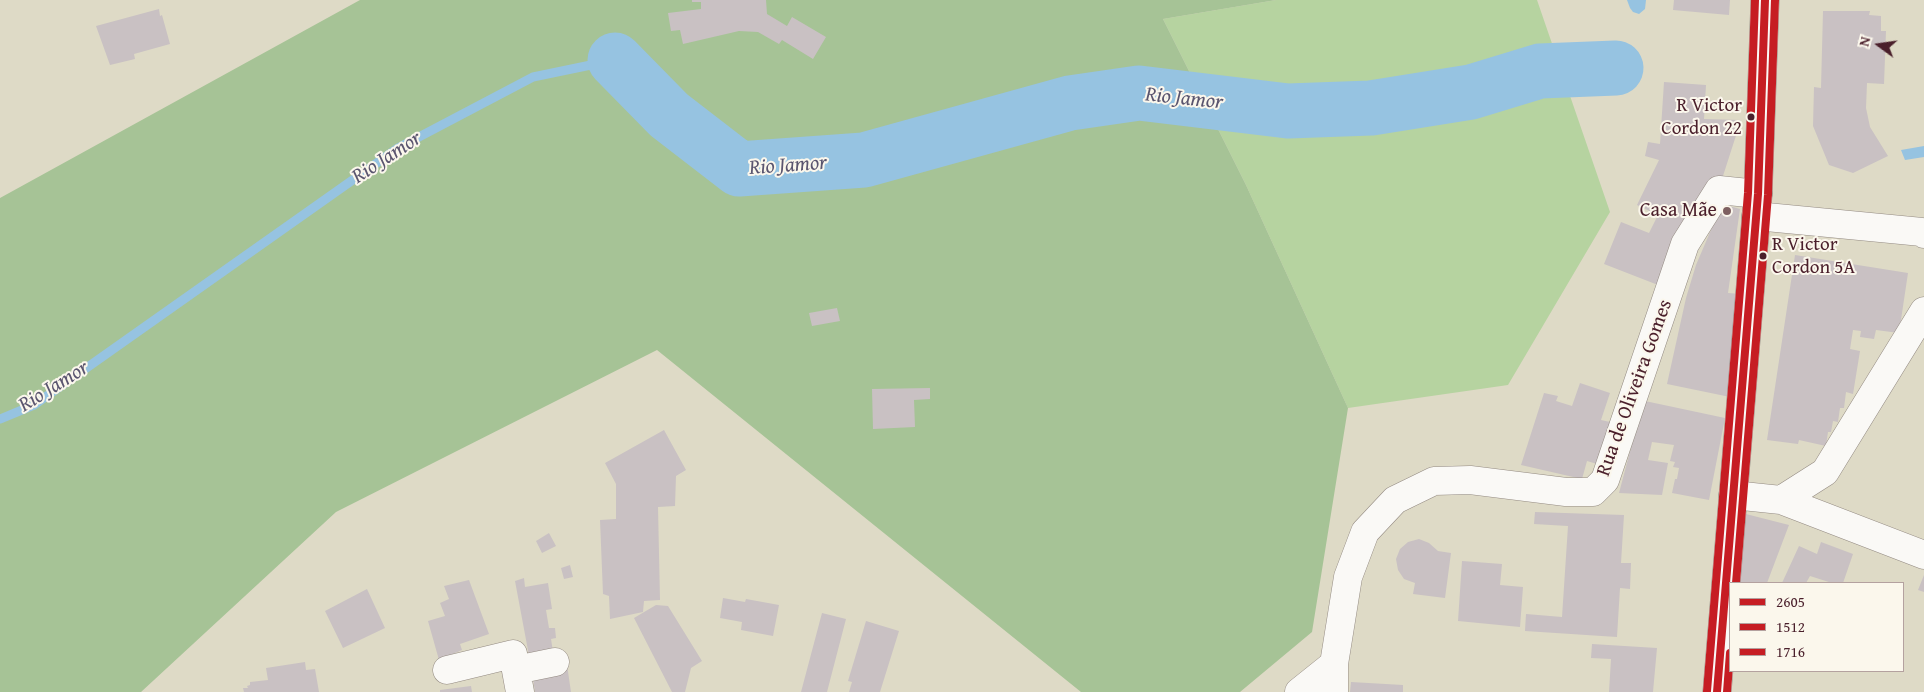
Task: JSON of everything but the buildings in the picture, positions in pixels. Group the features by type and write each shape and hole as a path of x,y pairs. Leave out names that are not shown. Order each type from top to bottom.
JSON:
{"street":[{"path":"1717,692 1757,205 1765,0"},
{"name":"Rua de Oliveira Gomes","path":"1334,692 1334,664 1348,577 1365,532 1395,500 1434,481 1470,480 1566,492 1593,492 1605,480 1685,244 1719,190 1757,205"},
{"path":"1757,205 1922,232 1924,234"},
{"path":"1781,500 1825,472 1924,312"},
{"path":"1733,495 1781,500 1924,555"},
{"path":"447,670 513,654 518,681 555,662"},
{"path":"1299,692 1334,664"}],"green space":[{"path":"360,0 1276,0 1163,19 1246,185 1348,408 1312,632 1240,692 1081,692 657,350 336,512 141,692 0,692 0,198"},
{"path":"1276,0 1537,0 1610,212 1508,385 1348,408 1246,185 1163,19"}],"water":[{"path":"1627,0 1646,0 1645,9 1639,14 1633,12"},
{"path":"1924,146 1924,157 1905,160 1901,150"}],"waterway":[{"name":"Rio Jamor","path":"0,419 34,405 398,148 533,77 615,60"},
{"name":"Rio Jamor","path":"615,60 669,115 739,169 864,160 1070,103 1139,93 1288,111 1371,108 1471,92 1540,71 1616,68"}],"transit line":[{"name":"1716","path":"1707,691 1748,193 1755,0"},
{"name":"2605","path":"1717,692 1758,194 1765,0"},
{"name":"1512","path":"1736,582 1768,195 1775,0"},
{"name":"1512","path":"1727,692 1729,666"}],"place":[{"name":"R Victor Cordon 22","path":"1751,117"},
{"name":"Casa Mãe","path":"1727,211"},
{"name":"R Victor Cordon 5A","path":"1763,256"}]}
